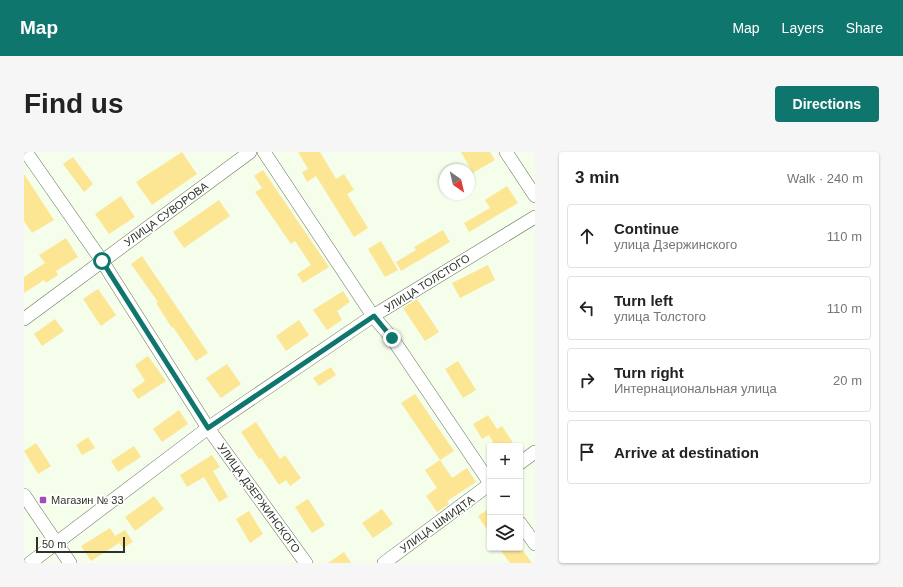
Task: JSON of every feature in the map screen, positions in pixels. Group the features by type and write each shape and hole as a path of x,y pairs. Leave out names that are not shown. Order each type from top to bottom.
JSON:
{"street":[{"name":"УЛИЦА ДЗЕРЖИНСКОГО","path":"26,152 102,261 208,428 306,563"},
{"name":"УЛИЦА СУВОРОВА","path":"24,319 250,152"},
{"path":"264,152 374,316 392,338 487,480"},
{"path":"506,152 535,196"},
{"name":"УЛИЦА ТОЛСТОГО","path":"30,563 208,428 374,316 535,217"},
{"path":"523,461 535,452"},
{"name":"УЛИЦА ШМИДТА","path":"384,563 487,486"},
{"path":"24,495 70,563"},
{"path":"523,527 535,544"}],"building":[{"path":"182,152 197,174 152,205 136,182"},
{"path":"298,152 320,152 336,179 344,174 354,190 347,194 368,228 354,237 316,176 307,182 302,172 308,169"},
{"path":"461,152 490,152 495,160 475,172 475,164 468,164"},
{"path":"73,157 93,184 84,192 63,164"},
{"path":"263,170 329,267 303,283 297,274 311,265 295,241 291,244 255,192 262,188 254,176"},
{"path":"24,174 54,220 32,233 24,221"},
{"path":"507,186 518,203 469,232 464,223 490,208 485,200"},
{"path":"121,196 135,217 109,234 95,214"},
{"path":"219,200 230,216 184,248 173,232"},
{"path":"443,230 450,242 401,271 396,262 416,250 414,247"},
{"path":"66,238 78,257 56,271 58,275 46,283 44,280 24,293 24,277 45,263 39,255"},
{"path":"381,241 398,270 385,277 368,249"},
{"path":"142,256 208,353 196,361 173,327 172,328 156,303 158,302 131,264"},
{"path":"488,265 495,280 460,298 452,283"},
{"path":"98,289 116,315 101,326 83,299"},
{"path":"343,291 350,302 337,311 342,320 327,330 313,310"},
{"path":"417,299 439,332 425,341 403,308"},
{"path":"55,319 64,331 42,346 34,334"},
{"path":"299,320 309,335 286,351 276,336"},
{"path":"148,356 166,381 138,399 132,390 145,381 135,365"},
{"path":"458,361 476,390 463,398 445,369"},
{"path":"227,364 241,384 221,398 206,378"},
{"path":"331,367 336,375 319,386 313,378"},
{"path":"415,394 454,451 440,460 401,403"},
{"path":"179,410 188,424 162,442 153,429"},
{"path":"488,415 497,429 502,426 513,443 493,443 489,435 482,439 473,424"},
{"path":"256,422 280,459 285,455 301,478 290,486 286,480 279,485 241,432"},
{"path":"88,437 95,448 82,455 76,445"},
{"path":"36,443 51,466 38,474 24,451"},
{"path":"134,446 141,457 118,472 111,461"},
{"path":"212,455 220,467 213,471 228,497 219,502 204,477 187,487 180,475"},
{"path":"440,460 452,478 467,468 476,482 447,501 449,504 437,512 426,496 437,488 425,470"},
{"path":"154,496 164,509 135,531 125,517"},
{"path":"308,499 325,525 312,533 295,507"},
{"path":"382,509 393,524 373,538 362,523"},
{"path":"487,510 487,530 478,516"},
{"path":"249,511 263,534 250,543 236,519"},
{"path":"110,528 115,536 125,530 133,542 123,548 117,540 119,543 91,561 81,546"},
{"path":"501,551 523,551 532,563 510,563"},
{"path":"344,552 351,563 328,563"}],"place":[{"name":"Магазин № 33","path":"43,500"}],"route":[{"path":"102,261 208,428 374,316 392,338"}]}
